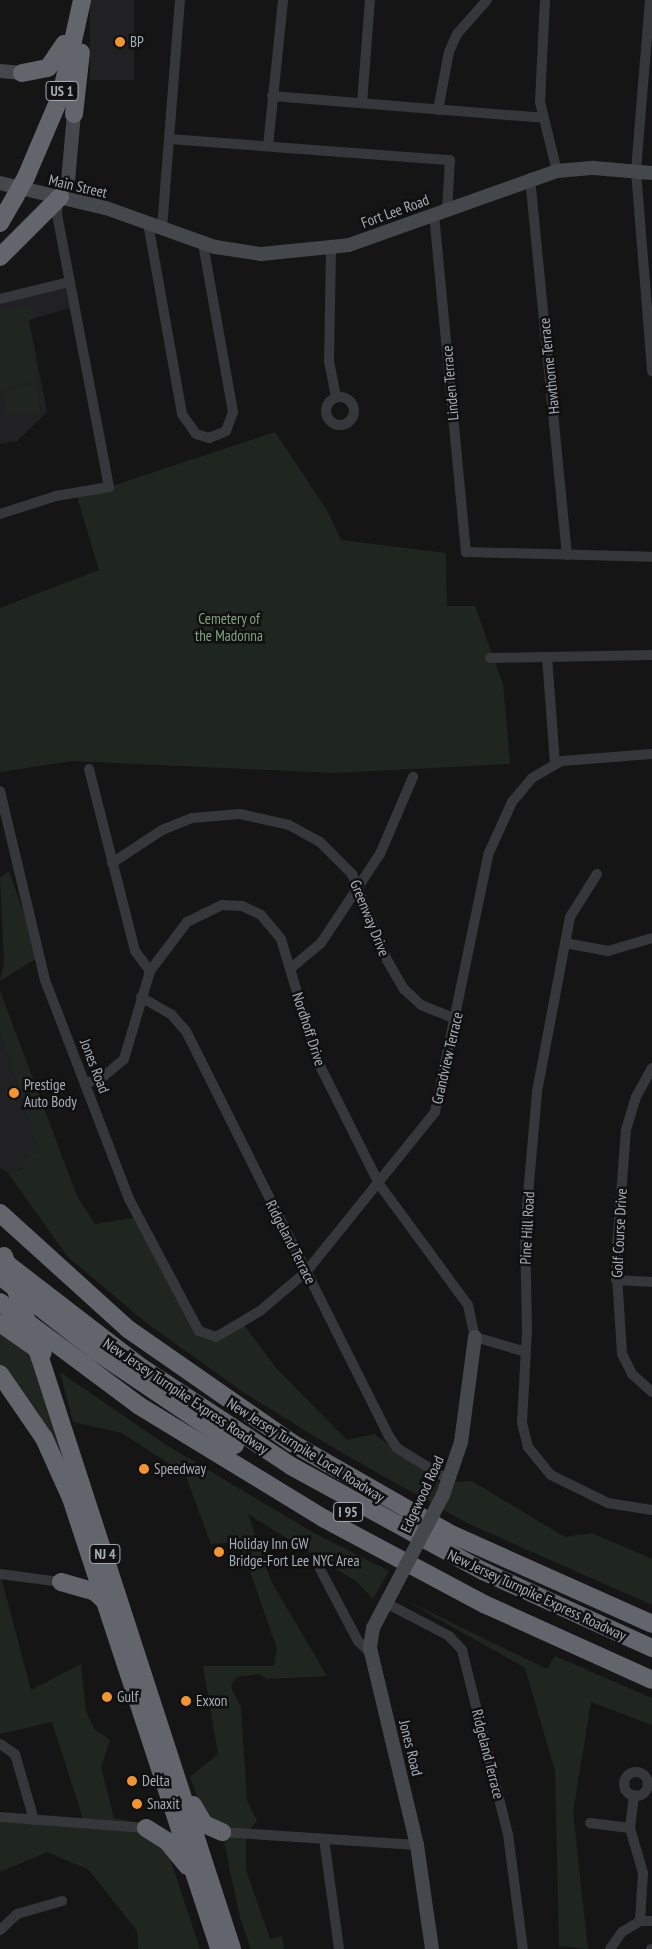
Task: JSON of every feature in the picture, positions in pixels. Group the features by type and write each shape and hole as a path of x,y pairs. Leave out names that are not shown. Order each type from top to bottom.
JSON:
{"highway":[{"name":"US 1","path":"21,176 44,114 64,44 72,0"},
{"name":"US 1","path":"0,223 5,195 21,176 61,95 82,0"},
{"path":"74,114 82,0"},
{"path":"22,72 48,68 64,44"},
{"path":"0,257 60,197"},
{"name":"New Jersey Turnpike Local Roadway","path":"0,1213 128,1329 284,1438 451,1534 652,1624"},
{"name":"NJ 4","path":"1,1253 40,1358 171,1759 209,1899 219,1949"},
{"name":"New Jersey Turnpike Express Roadway","path":"1,1253 133,1362 291,1466 461,1560 652,1648"},
{"name":"New Jersey Turnpike Express Roadway","path":"0,1276 123,1371 310,1490 472,1579 652,1661"},
{"name":"I 95","path":"0,1302 138,1405 261,1482 421,1572 652,1680"},
{"path":"0,1323 90,1384 138,1405"},
{"name":"NJ 4","path":"0,1374 51,1452 92,1556 170,1796 209,1899 232,1949"},
{"path":"61,1582 84,1576 92,1556"},
{"path":"61,1582 95,1592 108,1604"},
{"path":"171,1759 201,1821 222,1832 207,1846 209,1899"},
{"path":"170,1796 162,1820 146,1828 176,1850 209,1899"}],"main road":[{"path":"0,71 22,72"},
{"path":"60,197 68,181 74,114"},
{"name":"Fort Lee Road","path":"148,223 203,243 261,254 331,249 440,212 530,178 557,171 636,171 652,173"},
{"name":"Main Street","path":"5,195 60,197 148,223"},
{"name":"Edgewood Road","path":"371,1654 372,1632 449,1480 464,1427 474,1337"},
{"name":"Jones Road","path":"371,1654 417,1844 432,1949"}],"street":[{"path":"162,228 180,0"},
{"path":"169,139 268,146 282,0"},
{"path":"362,103 370,0"},
{"path":"438,110 449,52 457,34 487,0"},
{"path":"545,0 539,85 543,118 557,171"},
{"path":"650,0 636,171 648,285 652,371"},
{"path":"272,96 543,118"},
{"name":"Linden Terrace","path":"268,146 450,160 440,212 466,552 567,555"},
{"name":"Hawthorne Terrace","path":"530,178 567,555"},
{"path":"0,514 56,496 109,487 56,214 60,197"},
{"path":"148,223 182,414 196,434 214,438 226,431 233,412 203,243"},
{"path":"331,249 329,361 336,397"},
{"path":"0,300 70,282"},
{"path":"567,555 652,557"},
{"path":"490,658 652,655"},
{"path":"547,656 554,764 576,757 652,754"},
{"name":"Grandview Terrace","path":"205,1335 216,1337 234,1328 306,1272 379,1184 435,1112 496,834 523,788 554,764"},
{"path":"89,769 135,951 150,971"},
{"path":"290,968 321,943 359,885 386,842 413,777"},
{"name":"Jones Road","path":"0,791 45,980 129,1199 205,1335"},
{"name":"Greenway Drive","path":"112,863 177,823 240,814 274,820 304,832 332,852 359,885 386,960 404,989 421,1005 456,1019"},
{"name":"Pine Hill Road","path":"597,874 576,902 565,943 538,1092 525,1228 526,1352 522,1423 534,1457 551,1475 582,1493 608,1503 652,1510"},
{"name":"Nordhoff Drive","path":"85,1084 104,1076 124,1059 150,971 195,915 232,904 252,910 269,922 290,968 318,1062 379,1184 468,1305 474,1337"},
{"path":"565,943 608,951 652,938"},
{"name":"Ridgeland Terrace","path":"141,997 171,1014 186,1031 306,1272 397,1448 449,1480"},
{"name":"Golf Course Drive","path":"652,1068 636,1097 626,1130 616,1280 622,1354 632,1374 652,1392"},
{"path":"616,1280 652,1282"},
{"path":"474,1337 526,1352"},
{"name":"Jones Road","path":"320,1569 358,1640 371,1654"},
{"path":"0,1574 61,1582"},
{"name":"Ridgeland Terrace","path":"386,1603 449,1636 462,1650 508,1834 523,1949"},
{"path":"0,1744 15,1754 34,1820"},
{"path":"634,1795 630,1828 643,1873 640,1921"},
{"path":"0,1817 146,1828"},
{"path":"590,1823 630,1828"},
{"path":"222,1832 417,1844"},
{"path":"324,1839 339,1949"},
{"path":"0,1930 17,1914 62,1901"},
{"path":"610,1949 622,1932 640,1921 652,1921"}],"shaded area":[{"path":"90,0 134,0 134,80 90,80"},
{"path":"64,280 70,308 29,320 47,412 17,441 0,444 0,297"},
{"path":"0,1032 39,1151 23,1160 22,1168 8,1173 0,1168"}],"green space":[{"path":"31,305 34,318 28,320 37,380 0,389 0,311"},
{"path":"26,384 37,388 40,412 7,416 2,392"},
{"name":"Cemetery of the Madonna","path":"275,432 328,512 341,540 446,553 447,606 475,606 503,684 510,764 333,773 72,761 0,772 0,608 99,570 76,493 109,487"},
{"path":"9,871 39,957 0,981 4,962 0,878"},
{"path":"0,991 77,1196 95,1224 139,1217 205,1335 242,1322 276,1368 347,1440 374,1434 441,1483 472,1481 565,1537 592,1533 652,1559 652,1605 467,1523 342,1453 246,1394 145,1322 67,1256 8,1173 22,1169 23,1160 39,1151 0,1032"},
{"path":"0,1328 26,1347 71,1475 0,1367"},
{"path":"60,1372 163,1443 314,1533 389,1571 373,1599 357,1582 248,1514 271,1581 327,1676 267,1679 259,1674 236,1677 231,1687 241,1707 247,1800 257,1821 246,1834 246,1870 270,1939 282,1936 284,1949 251,1949 240,1918 222,1832 202,1810 190,1777 218,1754 203,1666 274,1666 277,1649 240,1542 211,1544 185,1474 122,1433 73,1422"},
{"path":"0,1574 5,1575 2,1581 31,1690 81,1664 86,1711 94,1729 110,1740 101,1767 114,1818 160,1828 200,1949 138,1949 137,1931 89,1870 47,1852 0,1872 0,1817 84,1822 52,1722 0,1734"},
{"path":"405,1600 547,1669 555,1656 652,1698 652,1725 591,1702 573,1812 588,1949 559,1946 555,1771 525,1668"}],"place":[{"name":"BP","path":"120,42"},
{"name":"Prestige Auto Body","path":"14,1093"},
{"name":"Speedway","path":"144,1469"},
{"name":"Holiday Inn GW Bridge-Fort Lee NYC Area","path":"219,1552"},
{"name":"Gulf","path":"107,1697"},
{"name":"Exxon","path":"186,1701"},
{"name":"Delta","path":"132,1781"},
{"name":"Snaxit","path":"137,1804"}]}
